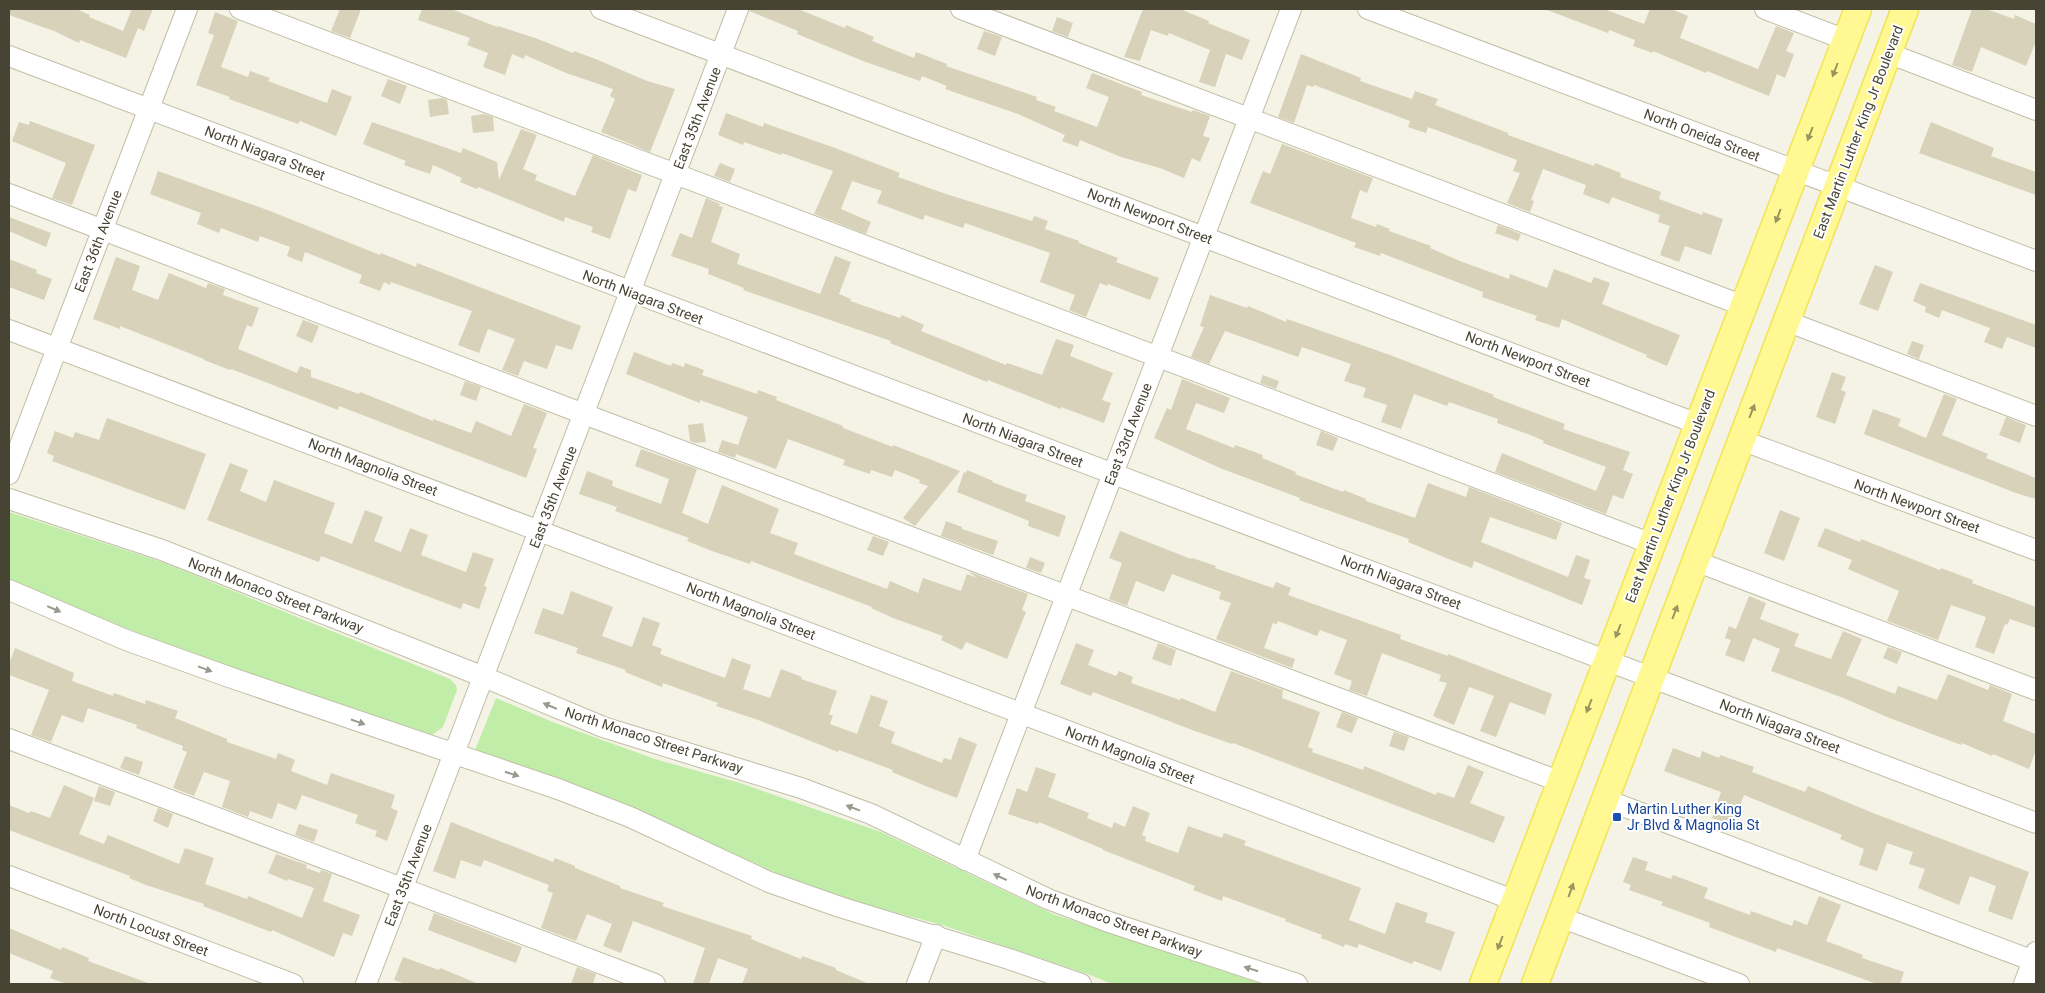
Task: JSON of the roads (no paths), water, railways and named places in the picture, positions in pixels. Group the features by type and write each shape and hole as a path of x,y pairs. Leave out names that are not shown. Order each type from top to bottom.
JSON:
{"main road":[{"name":"East Martin Luther King Jr Boulevard","path":"1483,984 1505,896 1561,782 1858,9"},
{"name":"East Martin Luther King Jr Boulevard","path":"1535,984 1568,920 1604,799 1905,9"}],"street":[{"name":"East 36th Avenue","path":"9,474 187,9"},
{"path":"240,9 1652,544"},
{"name":"North Newport Street","path":"601,9 1698,424"},
{"name":"East 35th Avenue","path":"366,984 455,755 738,9"},
{"path":"960,9 1744,306"},
{"name":"East 33rd Avenue","path":"965,860 1291,9"},
{"name":"North Oneida Street","path":"1368,9 2036,260"},
{"path":"1765,9 1846,40"},
{"path":"1888,53 2036,110"},
{"name":"North Niagara Street","path":"9,56 630,293 1113,473 2036,823"},
{"path":"9,194 584,414 1561,782"},
{"path":"1786,321 2036,416"},
{"name":"North Magnolia Street","path":"9,330 1505,896"},
{"name":"North Newport Street","path":"1741,440 2036,550"},
{"name":"North Monaco Street Parkway","path":"9,499 162,550 484,677 603,727 818,794 871,814 1048,899 1106,921 1297,984"},
{"path":"1695,560 2036,690"},
{"path":"9,590 126,640 558,790 630,818 769,882 840,907 936,935 1081,984"},
{"path":"9,740 654,984"},
{"path":"1604,799 2035,959 2024,984"},
{"name":"North Locust Street","path":"9,876 293,984"},
{"path":"1568,920 1739,984"},
{"path":"917,984 936,935"}],"place":[{"name":"Martin Luther King Jr Blvd & Magnolia St","path":"1617,817"}]}
